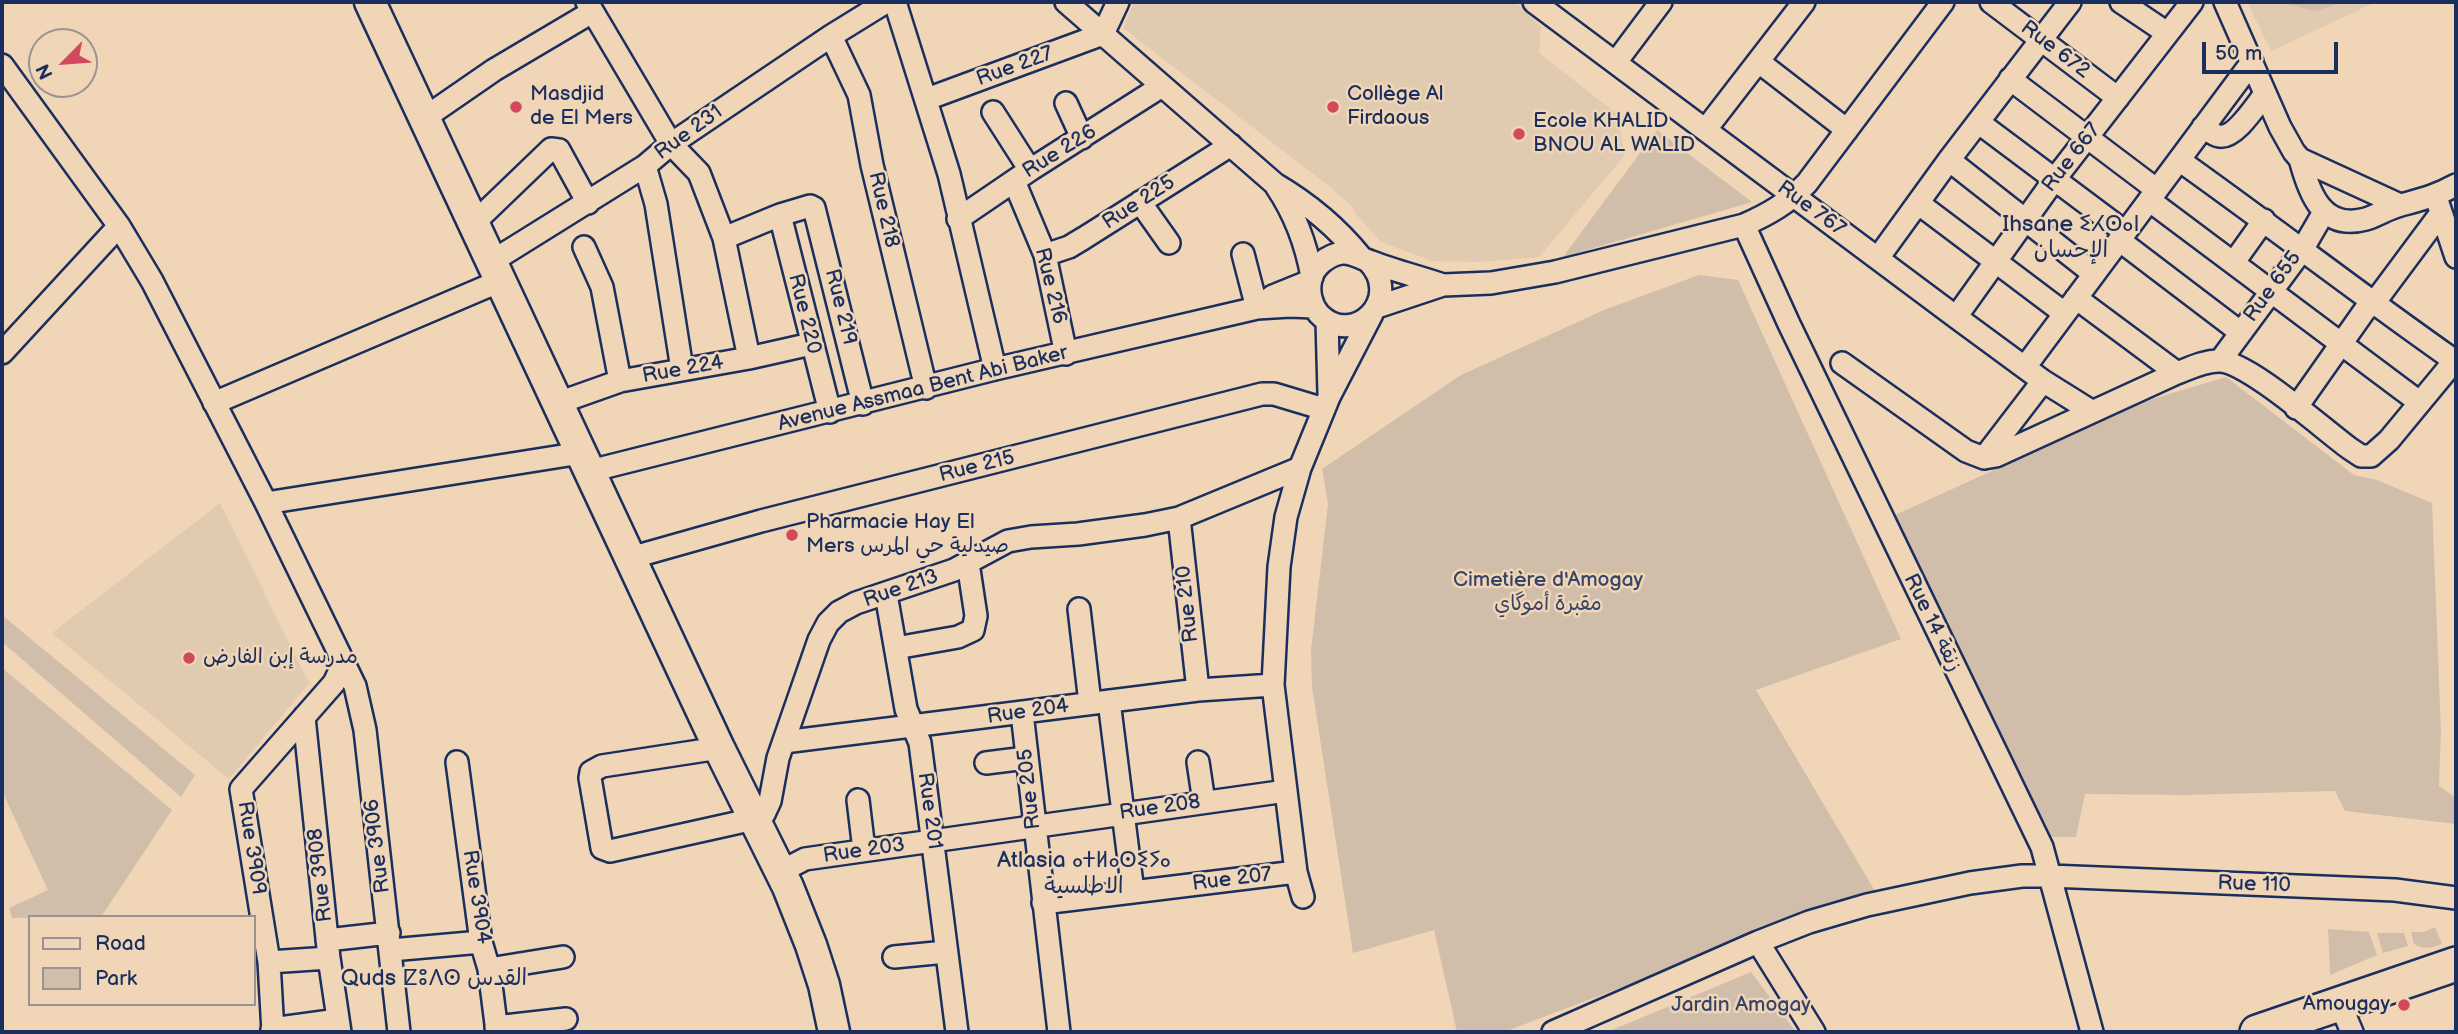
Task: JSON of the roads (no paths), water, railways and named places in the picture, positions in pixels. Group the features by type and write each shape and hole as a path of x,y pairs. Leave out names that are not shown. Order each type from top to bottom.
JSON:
{"main road":[{"path":"2258,1032 2346,1018 2456,964"}],"street":[{"path":"370,2 719,748 780,872 811,945 824,985 834,1032"},
{"name":"Rue 231","path":"214,403 495,271 588,203 645,166 671,144 886,2"},
{"path":"895,2 949,174 995,369"},
{"path":"1066,2 1275,184 1322,216 1364,259 1381,282 1380,299 1326,403 1300,468 1286,517 1279,567 1273,685 1296,872 1303,897"},
{"path":"1104,34 1118,2"},
{"path":"1616,62 1661,2"},
{"path":"1706,129 1804,2"},
{"path":"1321,314 1346,326 1364,320 1374,310 1443,285 1491,283 1555,272 1744,225 1774,211 1794,197 1943,2"},
{"name":"Rue 672","path":"1991,2 2118,98"},
{"path":"1878,258 2070,2"},
{"path":"2121,2 2168,33"},
{"name":"Rue 667","path":"1956,317 2054,180 2192,2"},
{"path":"2225,2 2280,128 2300,159 2314,198 2325,212 2339,219 2357,221 2400,205 2438,205"},
{"name":"Rue 767","path":"1539,3 1956,317 2091,411"},
{"path":"423,119 590,7 671,144 699,173 724,238 749,358"},
{"name":"Rue 227","path":"927,99 1104,34"},
{"name":"Rue 218","path":"831,36 859,94 872,165 926,387"},
{"path":"1759,62 1847,130"},
{"path":"2025,367 2252,62"},
{"name":"Rue 3906","path":"2,65 119,226 152,281 266,503 355,686 363,717 399,1032"},
{"path":"2010,79 2087,138 2270,292 2419,402"},
{"name":"Rue 226","path":"958,219 1162,86"},
{"path":"2203,127 2219,137 2234,132 2265,94"},
{"path":"1066,103 1082,138"},
{"name":"Rue 216","path":"993,112 1022,175 1045,255 1066,354"},
{"path":"1978,122 2054,180 2240,332"},
{"name":"Rue 225","path":"1045,255 1076,243 1231,145"},
{"path":"473,224 551,149 559,150 588,203"},
{"path":"2300,159 2400,205"},
{"path":"1949,160 2094,274"},
{"path":"1842,363 1966,451 1984,458 1996,456 2201,363 2220,361 2247,371 2349,448 2361,456 2371,456 2389,440 2456,360 2372,303 2264,220 2179,160"},
{"path":"645,166 656,204 682,369"},
{"path":"1275,184 1303,238 1311,279 1310,295 1321,314 1326,403"},
{"path":"2296,408 2438,205 2456,184"},
{"path":"1140,202 1169,243"},
{"path":"1918,203 1995,261 2177,373"},
{"path":"2438,205 2456,257"},
{"name":"Rue 219","path":"780,215 810,206 815,211 863,404"},
{"name":"Rue 655","path":"2220,361 2302,250 2325,212"},
{"path":"724,238 780,215"},
{"name":"Rue 220","path":"780,215 830,412"},
{"path":"2234,262 2264,220"},
{"name":"Rue 14 زنقة","path":"1744,225 1859,471 2042,847 2092,1032"},
{"path":"2,353 119,226"},
{"path":"584,247 602,287 620,381"},
{"path":"1311,279 1323,261 1341,253 1443,285"},
{"path":"1243,254 1257,308"},
{"name":"Avenue Assmaa Bent Abi Baker","path":"1257,308 1273,296 1311,279"},
{"name":"Avenue Assmaa Bent Abi Baker","path":"266,503 586,462 830,412 995,369 1257,308 1290,306 1321,314"},
{"name":"Rue 224","path":"558,403 620,381 811,344"},
{"path":"1984,458 2043,380"},
{"name":"Rue 215","path":"630,558 761,521 1262,394 1326,403"},
{"name":"Rue 213","path":"754,819 764,814 770,801 778,758 819,640 828,623 839,612 926,581 1009,541 1077,534 1179,518 1300,468"},
{"name":"Rue 210","path":"1179,518 1198,690"},
{"path":"896,648 958,637 973,630 976,616 968,563"},
{"name":"Rue 201","path":"886,594 906,709 920,743 957,1032"},
{"path":"1079,610 1123,813 1133,892"},
{"path":"304,717 340,675 343,664"},
{"name":"Rue 204","path":"784,741 1198,690 1273,685"},
{"name":"Rue 205","path":"1021,713 1059,1032"},
{"name":"Rue 3909","path":"273,1030 269,962 241,789 304,717"},
{"name":"Rue 3908","path":"304,717 328,949 339,1026"},
{"path":"719,748 602,766 592,772 590,778 602,848 610,851 754,819"},
{"path":"986,764 1026,758"},
{"name":"Rue 3904","path":"457,762 481,942 489,969 497,1030"},
{"path":"1198,762 1204,802"},
{"name":"Rue 208","path":"1033,826 1286,791"},
{"path":"858,800 864,850"},
{"name":"Rue 203","path":"780,872 805,859 1033,826"},
{"name":"Rue 207","path":"1043,903 1296,872"},
{"name":"Rue 110","path":"1552,1032 1809,922 1867,905 1970,883 2022,876 2050,876 2395,890 2456,898"},
{"path":"269,962 328,949 390,942 481,942"},
{"path":"1758,942 1814,1032"},
{"path":"894,957 946,952"},
{"path":"489,969 563,957"},
{"path":"497,1030 566,1019"},
{"path":"273,1030 339,1026"}],"place":[{"name":"Masdjid de El Mers","path":"516,107"},
{"name":"Collège Al Firdaous","path":"1333,107"},
{"name":"Ecole KHALID BNOU AL WALID","path":"1519,134"},
{"name":"Pharmacie Hay El Mers صيدلية حي المرس","path":"792,535"},
{"name":"مدرسة إبن الفارض","path":"189,658"},
{"name":"Amougay","path":"2404,1005"}],"district":[{"name":"Ihsane ⵉⵃⵙⴰⵏ الإحسان","path":"2071,238"},
{"name":"Atlasia ⴰⵜⵍⴰⵙⵉⵢⴰ الاطلسية","path":"1084,874"},
{"name":"Quds ⵇⵓⴷⵙ القدس","path":"434,979"}],"park label":[{"name":"Cimetière d'Amogay مقبرة أموگاي","path":"1548,593"},
{"name":"Jardin Amogay","path":"1741,1006"}]}
